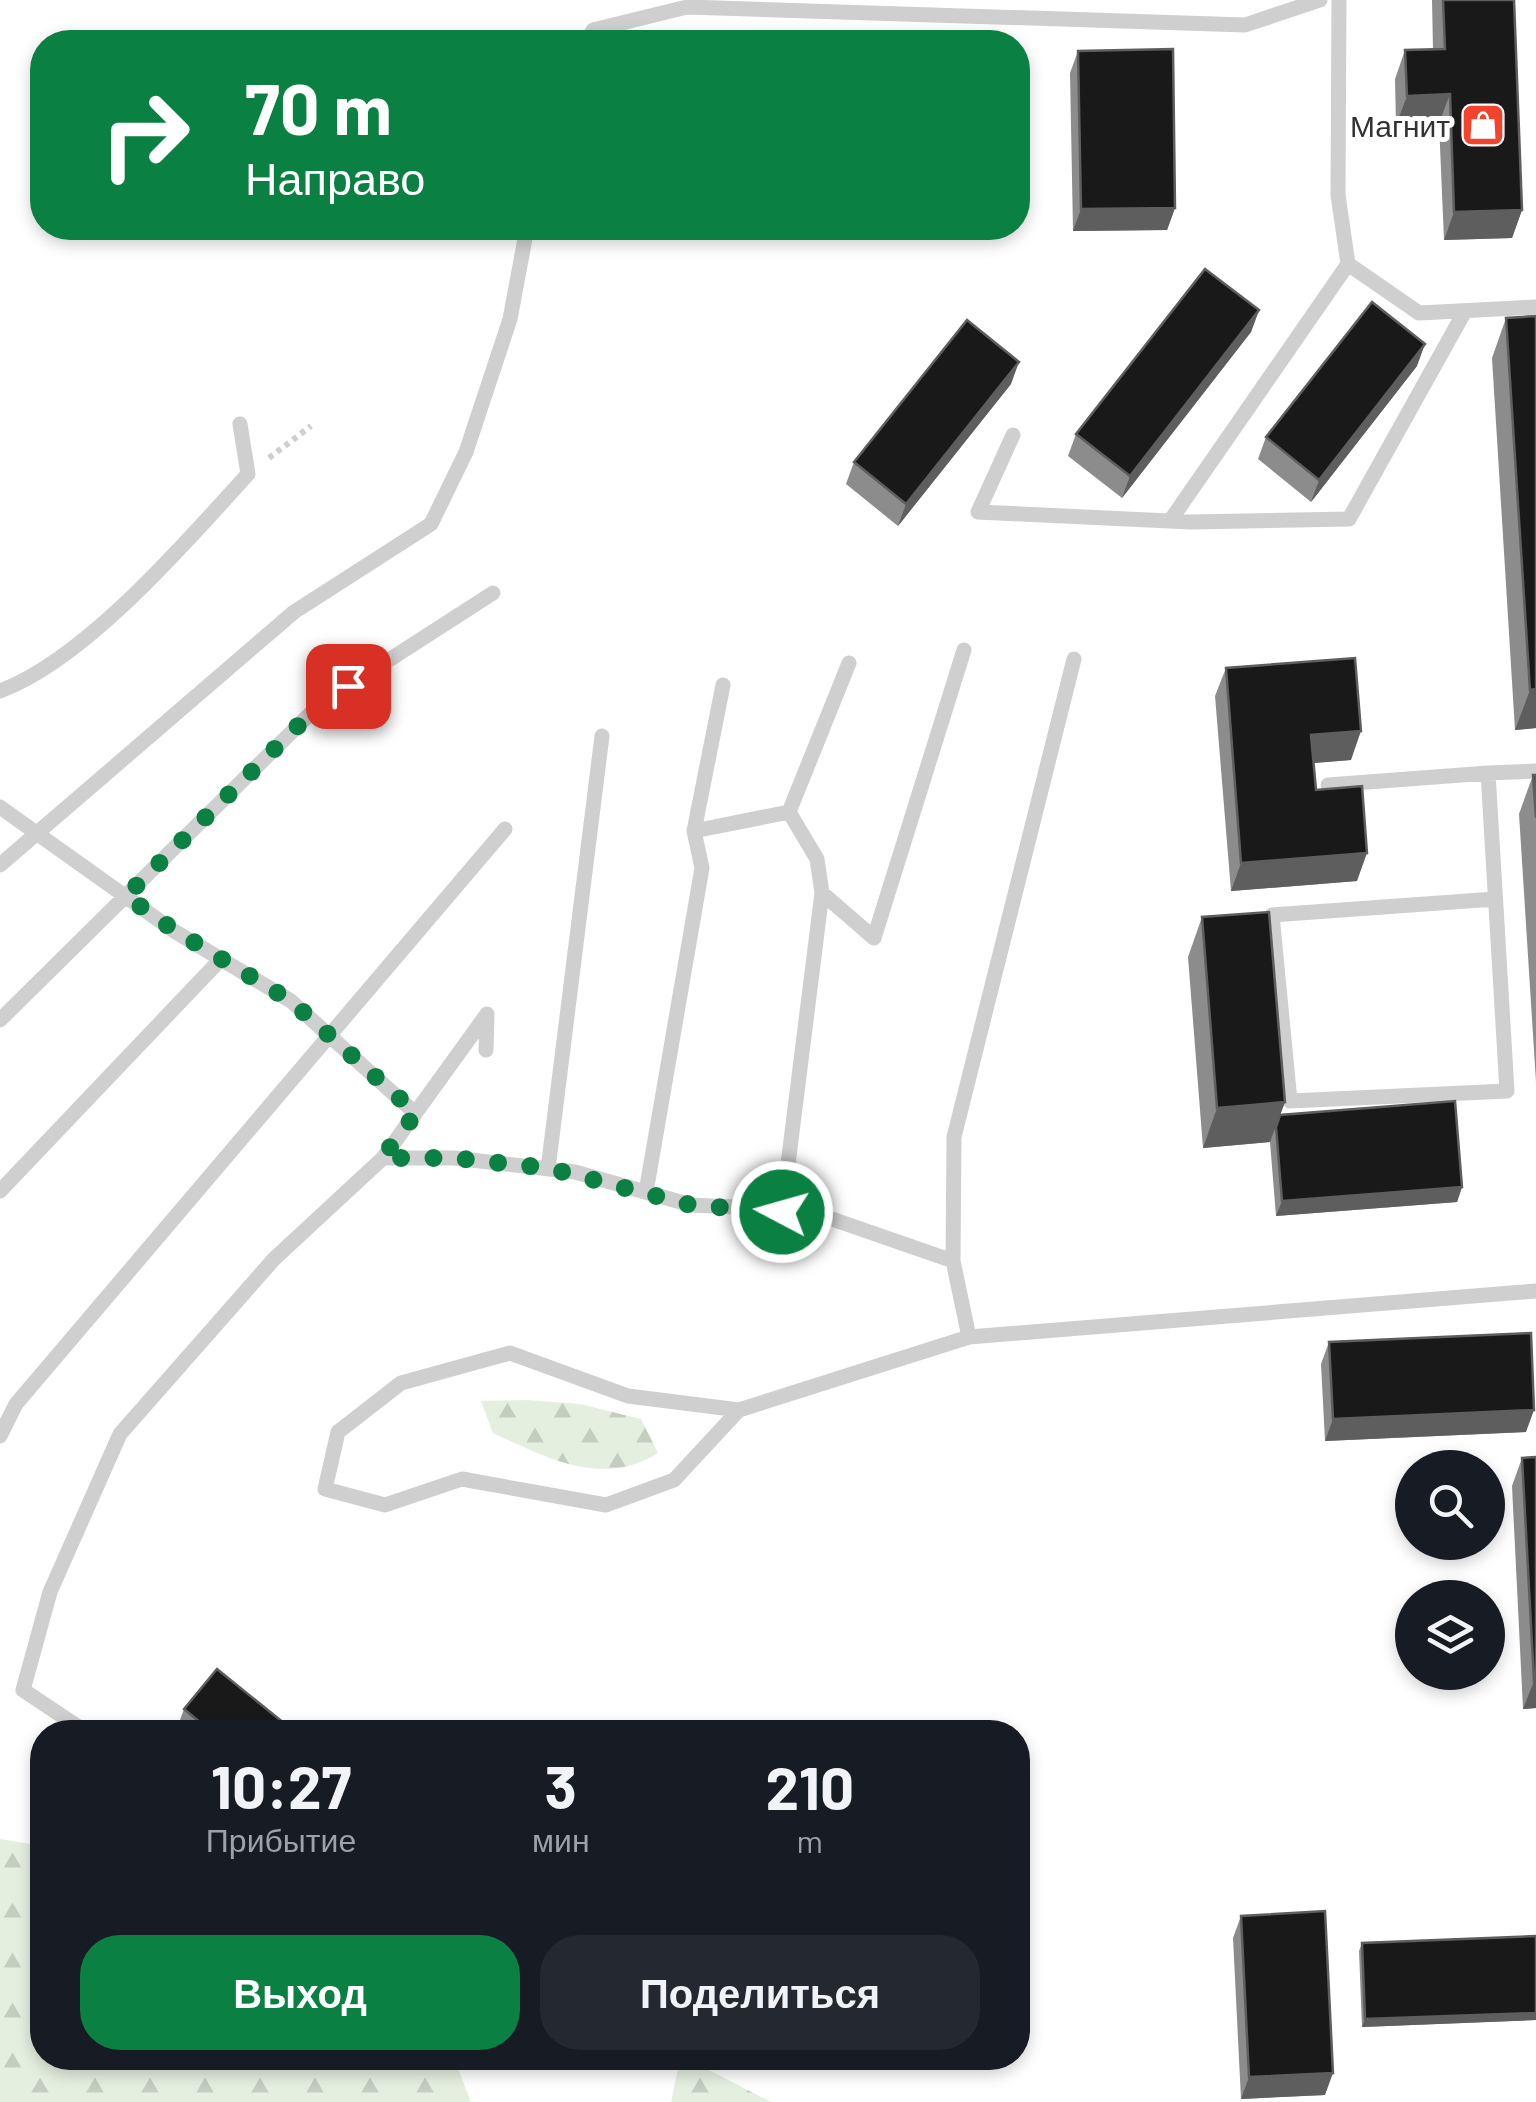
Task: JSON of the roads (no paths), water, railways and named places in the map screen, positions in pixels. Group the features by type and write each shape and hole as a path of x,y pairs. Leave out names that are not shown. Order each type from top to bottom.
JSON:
{"lane":[{"path":"593,30 686,7 1245,25 1320,0"},
{"path":"1170,521 1348,264 1338,195 1339,0"},
{"path":"0,865 294,612 431,524 466,452 510,319 525,240"},
{"path":"1348,264 1420,313 1536,307"},
{"path":"1013,435 978,512 1170,521 1349,520 1465,310"},
{"path":"0,691 20,683 85,636 184,544 248,474 240,424"},
{"path":"0,1020 319,705 493,593"},
{"path":"822,893 874,938 964,650"},
{"path":"968,1338 953,1260 954,1138 1074,659"},
{"path":"789,812 849,662"},
{"path":"646,1192 702,868 694,831 723,686"},
{"path":"548,1168 602,736"},
{"path":"1328,785 1536,771"},
{"path":"1488,773 1496,898 1507,1092 1290,1101 1272,915 1496,898"},
{"path":"0,808 222,960 291,1001 416,1113"},
{"path":"782,1212 822,893 818,859 789,812"},
{"path":"694,831 789,812"},
{"path":"0,1436 16,1404 505,829"},
{"path":"0,1191 222,960"},
{"path":"68,1720 23,1690 50,1592 120,1434 274,1259 382,1158 487,1014 486,1050"},
{"path":"382,1158 454,1158 548,1168 691,1205 832,1219 953,1260"},
{"path":"738,1410 674,1480 606,1506 462,1479 385,1506 326,1489 338,1432 401,1383 510,1353 628,1396 738,1410 968,1338 1536,1292"}],"place":[{"name":"Магнит","path":"1483,125"}]}
